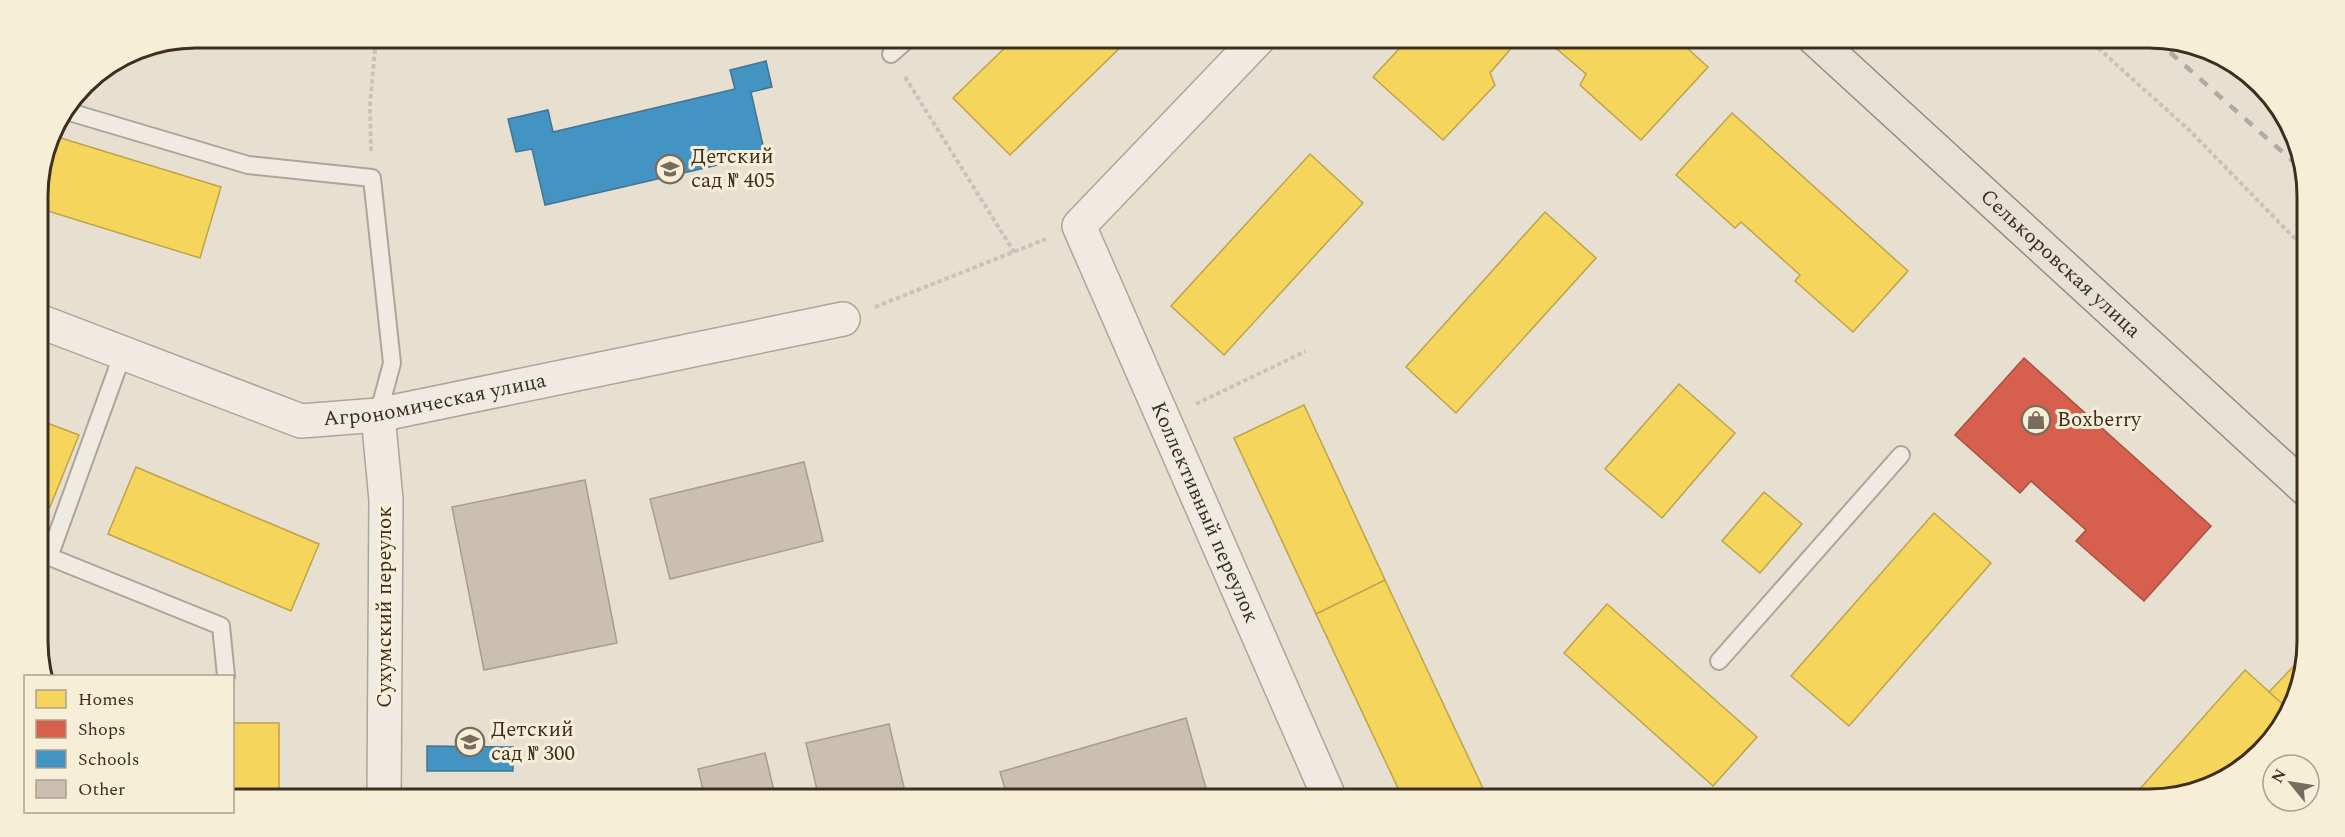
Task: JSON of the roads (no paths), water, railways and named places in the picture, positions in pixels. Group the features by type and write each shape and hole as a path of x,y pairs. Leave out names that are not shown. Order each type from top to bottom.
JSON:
{"main road":[{"name":"Селькоровская улица","path":"1825,48 2297,481"}],"street":[{"name":"Коллективный переулок","path":"1249,48 1079,226 1326,789"},
{"name":"Агрономическая улица","path":"48,324 301,421 378,415 843,319"},
{"name":"Сухумский переулок","path":"378,415 386,500 384,789"}],"lane":[{"path":"891,54 898,48"},
{"path":"74,113 248,165 372,178 392,363 378,415"},
{"path":"48,545 123,353"},
{"path":"1719,661 1901,455"},
{"path":"48,557 221,627 226,675"}],"railway":[{"path":"2166,49 2293,161"}],"place":[{"name":"Детский сад № 405","path":"670,169"},
{"name":"Boxberry","path":"2036,420"},
{"name":"Детский сад № 300","path":"470,742"}]}
